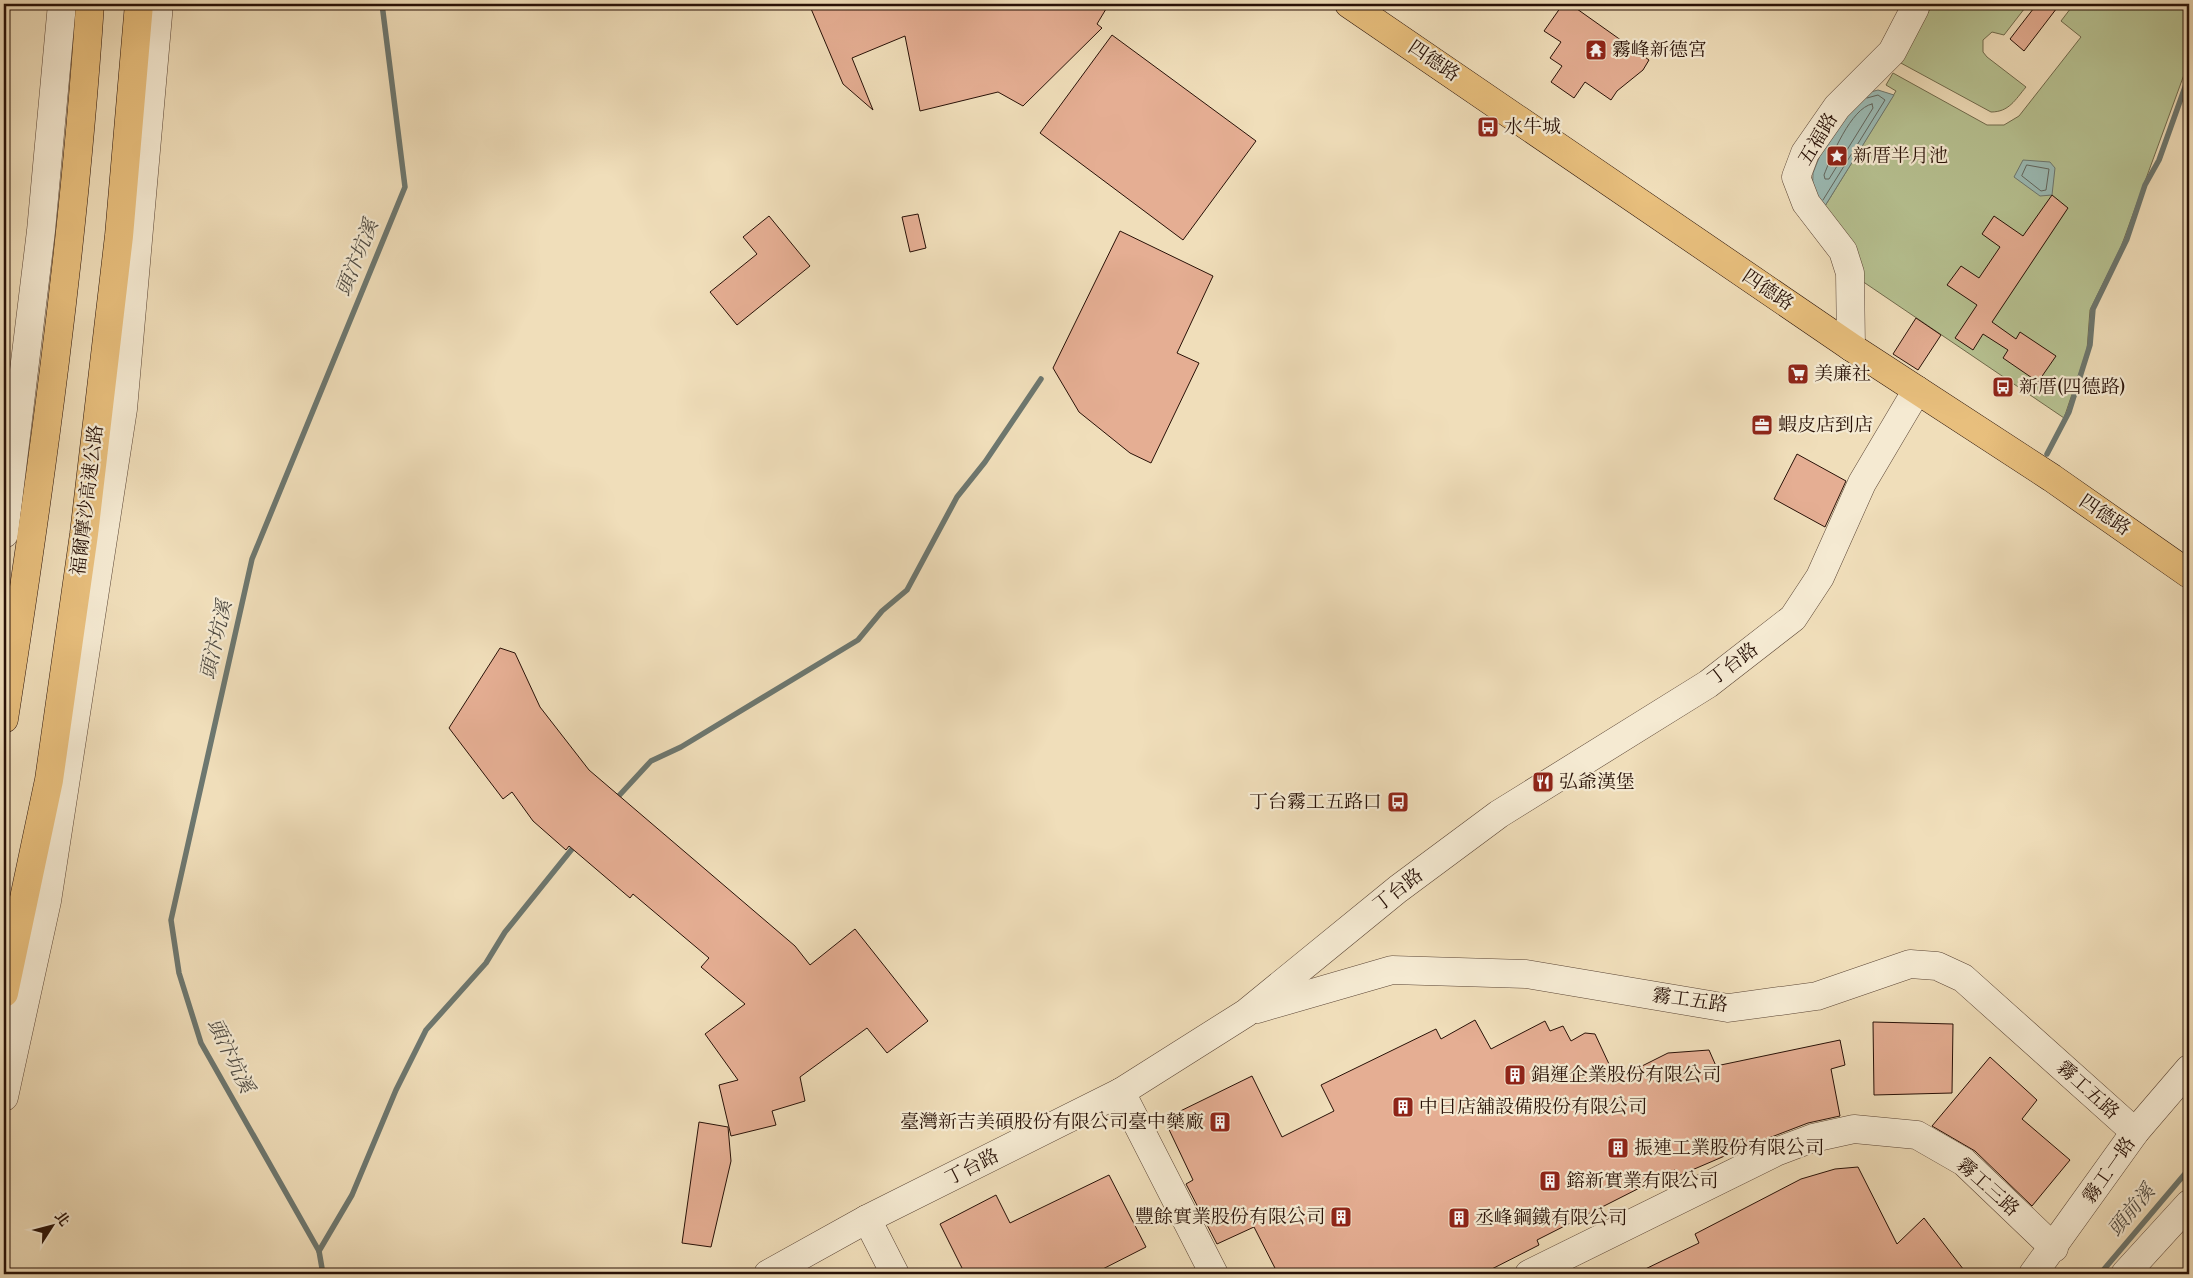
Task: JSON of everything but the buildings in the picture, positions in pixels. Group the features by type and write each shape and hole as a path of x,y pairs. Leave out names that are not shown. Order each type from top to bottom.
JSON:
{"main road":[{"path":"4,719 34,528 69,229 90,4"},
{"name":"福爾摩沙高速公路","path":"4,993 49,780 84,534 119,236 139,4"},
{"name":"四德路","path":"1349,4 1851,347 2100,511 2189,574"}],"street":[{"path":"4,534 41,231 62,4"},
{"path":"4,1097 47,901 123,409 159,4"},
{"name":"五福路","path":"1851,347 1850,273 1843,251 1806,203 1796,177 1805,153 1836,107 1892,52 1915,8 1915,4"},
{"name":"丁台路","path":"768,1274 867,1220 1121,1092 1246,1013 1398,889 1499,814 1708,684 1793,618 1820,577 1862,483 1917,390"},
{"name":"霧工五路","path":"1246,1013 1392,970 1526,974 1728,1008 1817,996 1910,964 1937,966 1963,978 2135,1132"},
{"name":"霧工一路","path":"2033,1274 2054,1248 2135,1132 2189,1069"},
{"path":"1121,1092 1214,1274"},
{"name":"霧工三路","path":"1529,1274 1776,1152 1813,1138 1854,1129 1917,1135 1964,1162 2054,1248"},
{"path":"2125,1274 2189,1204"},
{"path":"867,1220 895,1274"}],"green space":[{"path":"1933,4 2028,4 2004,35 1992,32 1983,40 1983,52 1987,57 2026,87 2007,108 1991,112 1899,62"},
{"path":"2074,4 2189,4 2189,61 2121,247 2090,310 2087,350 2064,418 1862,281 1820,214 1896,91 1886,85 1893,73 1987,125 2004,125 2019,116 2081,37 2061,21"}],"water":[{"name":"新厝半月池","path":"1878,90 1894,95 1820,214 1812,202 1813,173 1826,140 1863,94"},
{"path":"2023,160 2050,162 2055,168 2052,195 2040,196 2014,177"}],"waterway":[{"name":"頭汴坑溪","path":"323,1274 319,1251 201,1043 179,973 171,920 252,559 405,187 382,4"},
{"path":"2047,454 2069,412 2090,345 2093,309 2127,239 2145,185 2159,160 2189,76"},
{"path":"615,800 651,761 681,747 858,640 882,611 907,590 957,497 985,462 1041,379"},
{"path":"319,1251 352,1195 396,1090 426,1030 486,963 505,932 576,844"},
{"name":"頭前溪","path":"2100,1274 2189,1169"}],"place":[{"name":"霧峰新德宮","path":"1596,50"},
{"name":"水牛城","path":"1488,127"},
{"name":"新厝半月池","path":"1837,156"},
{"name":"美廉社","path":"1798,374"},
{"name":"新厝(四德路)","path":"2003,387"},
{"name":"蝦皮店到店","path":"1762,425"},
{"name":"弘爺漢堡","path":"1543,782"},
{"name":"丁台霧工五路口","path":"1398,802"},
{"name":"錩運企業股份有限公司","path":"1515,1075"},
{"name":"中日店舖設備股份有限公司","path":"1403,1107"},
{"name":"臺灣新吉美碩股份有限公司臺中藥廠","path":"1220,1122"},
{"name":"振連工業股份有限公司","path":"1618,1148"},
{"name":"鎔新實業有限公司","path":"1550,1181"},
{"name":"豐餘實業股份有限公司","path":"1341,1217"},
{"name":"丞峰鋼鐵有限公司","path":"1459,1218"}]}
